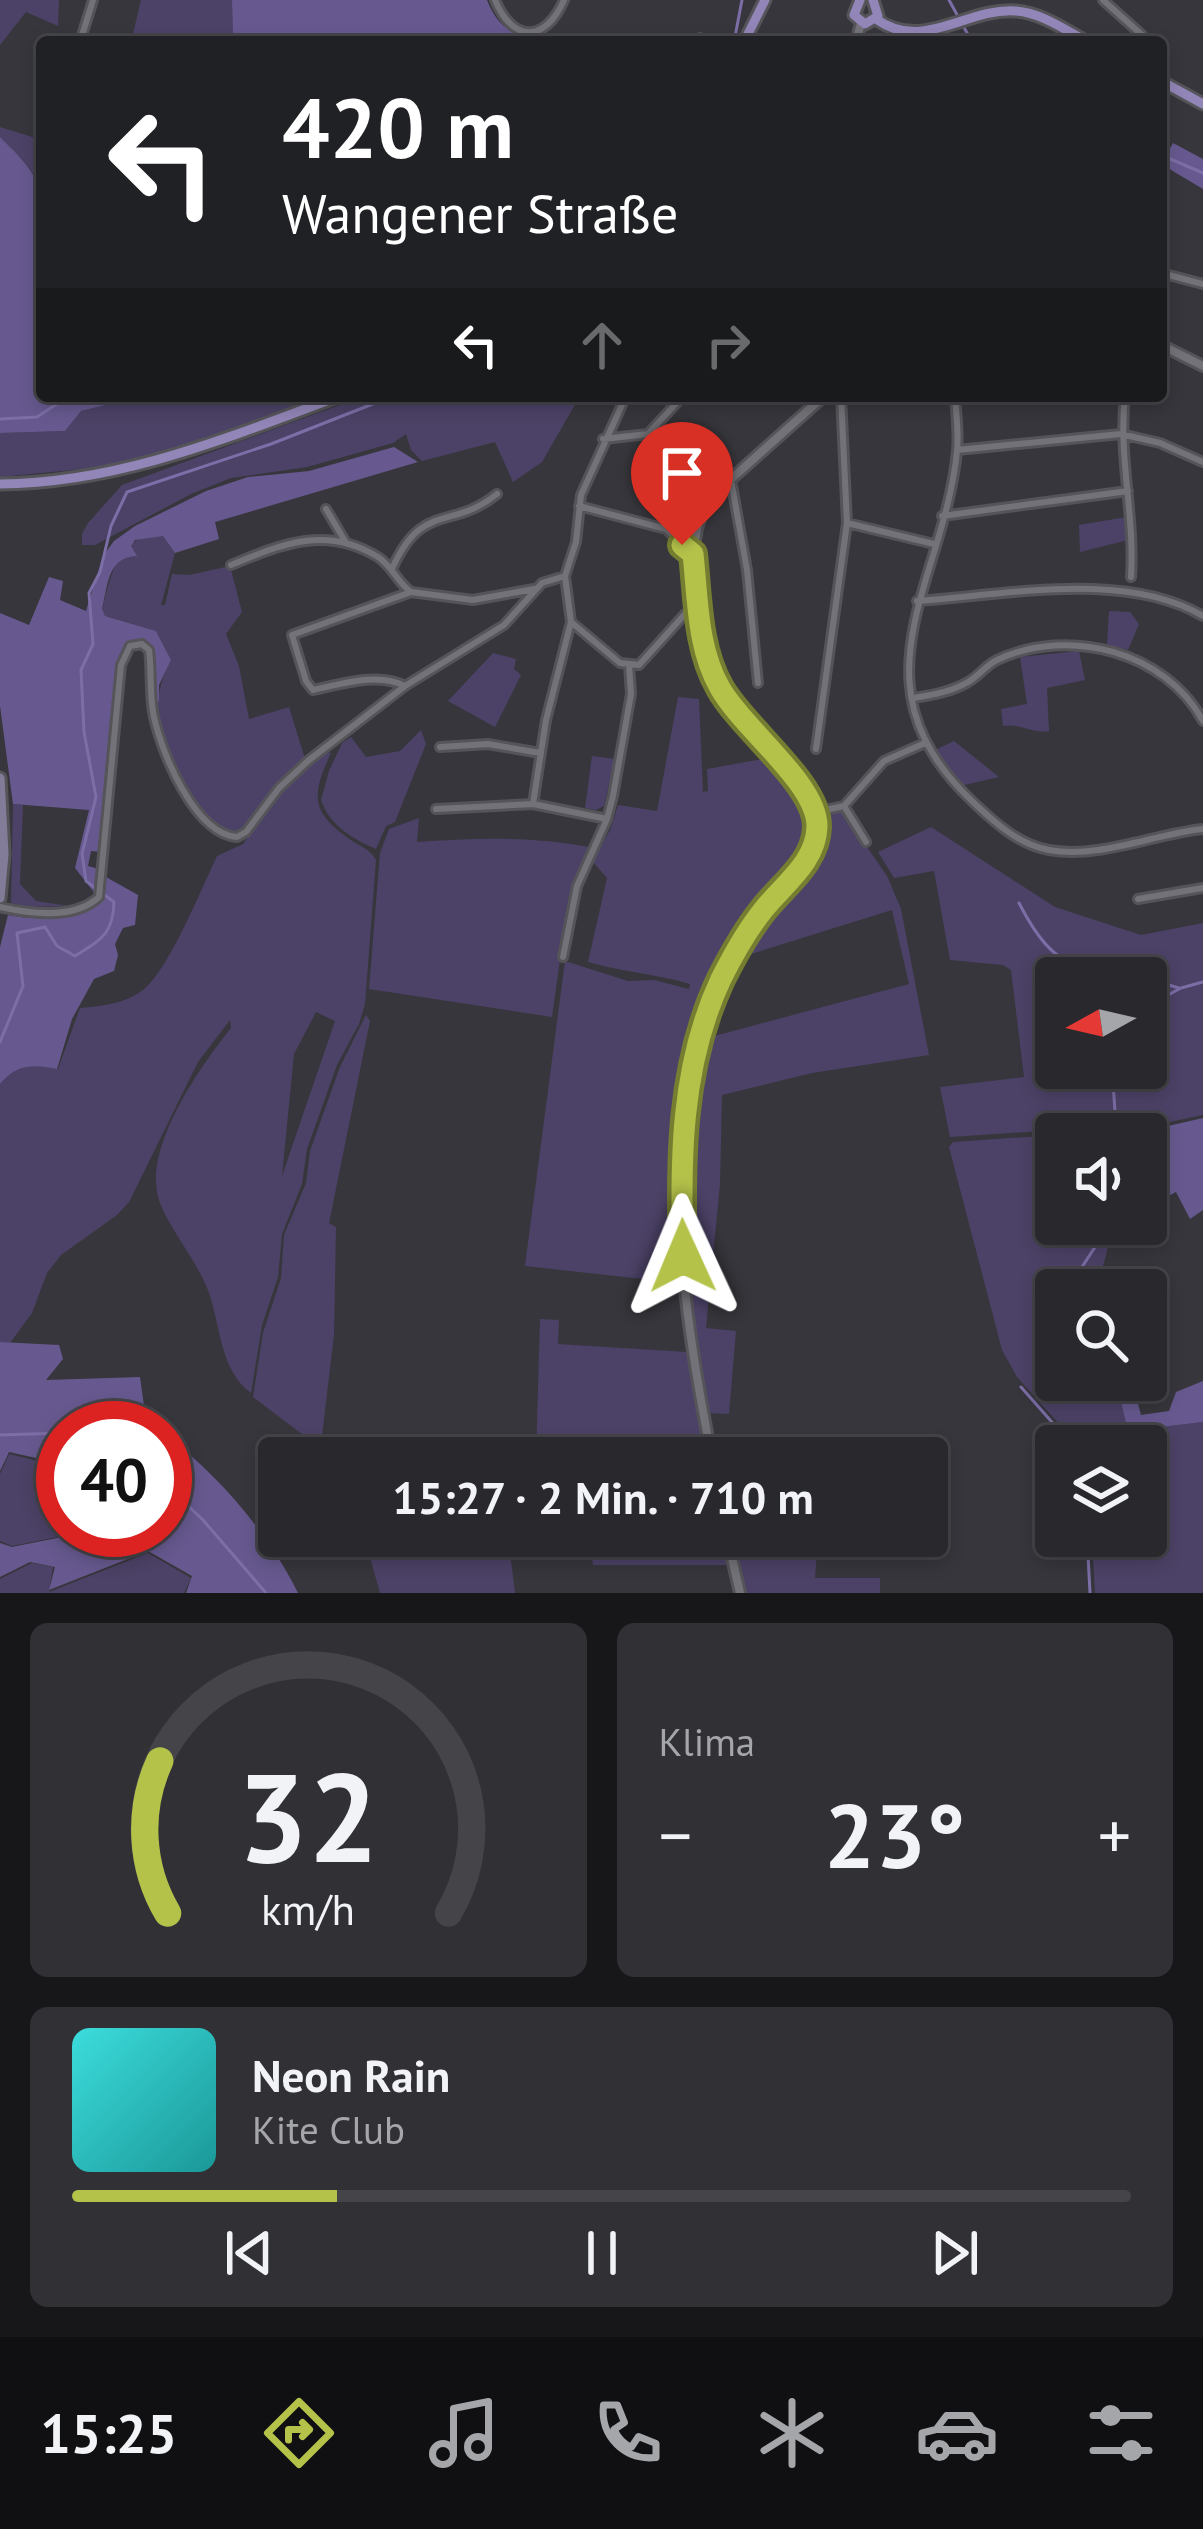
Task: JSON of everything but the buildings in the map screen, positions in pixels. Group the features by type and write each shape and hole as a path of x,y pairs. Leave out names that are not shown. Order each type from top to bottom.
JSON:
{"main road":[{"path":"747,36 765,0"},
{"path":"873,0 879,7 876,19"},
{"path":"854,2 854,15 861,23 876,19 911,32 1020,6 1077,36"},
{"path":"1167,84 1203,104"},
{"path":"0,484 123,470 323,402"},
{"path":"0,778 4,854 0,903"}],"street":[{"path":"82,36 93,0"},
{"path":"495,0 506,23 517,31 531,32 551,23 564,0"},
{"path":"1103,0 1142,34"},
{"path":"858,36 861,23"},
{"path":"1167,275 1203,284"},
{"path":"1167,349 1203,366"},
{"path":"533,804 540,752 571,622 565,576 576,542 587,473 623,402"},
{"path":"603,439 648,434 677,402"},
{"path":"708,1437 683,1280 682,1163 689,1088 720,981 763,910 810,855 816,812 805,788 758,739 719,687 707,657 693,554 700,515 730,477 818,402"},
{"path":"816,749 847,523 841,402"},
{"path":"955,402 957,450 917,601 910,647 914,698 925,743 947,777 1007,831 1031,845 1090,850 1203,829"},
{"path":"1124,402 1121,434 1132,528 1130,577"},
{"path":"957,450 1121,434 1160,443 1203,462"},
{"path":"730,477 747,570 758,683"},
{"path":"942,516 1128,491"},
{"path":"392,569 401,547 422,526 482,506 497,494"},
{"path":"580,506 666,529 693,554"},
{"path":"326,509 345,541"},
{"path":"847,523 934,544"},
{"path":"231,565 287,542 326,538 345,541 392,569 411,592"},
{"path":"405,686 369,680 314,690 306,681 292,635 411,592 473,600 536,589 565,576"},
{"path":"0,903 28,914 82,909 99,897 121,665 130,646 142,644 148,650 154,720 192,805 222,834 237,837 294,772 405,686 505,625 536,589"},
{"path":"917,601 1130,590 1174,601 1203,616"},
{"path":"571,622 605,652 629,665 645,661 677,621 699,610"},
{"path":"914,698 965,684 995,661 1015,653 1086,648 1149,664 1177,686 1203,721"},
{"path":"563,956 569,909 607,819 632,694 629,665"},
{"path":"816,812 844,806 884,761 925,743"},
{"path":"440,747 488,744 540,752"},
{"path":"436,808 533,804 607,819"},
{"path":"844,806 866,842"},
{"path":"1138,899 1203,888"},
{"path":"732,1557 740,1593"}],"shaded area":[{"path":"0,0 59,0 58,26 26,12 0,45"},
{"path":"141,0 232,0 233,36 132,36"},
{"path":"232,0 487,0 500,22 524,36 233,36"},
{"path":"0,127 36,138 36,181 23,161 0,137"},
{"path":"0,137 36,181 36,402 118,402 81,411 65,431 0,433"},
{"path":"1173,143 1203,159 1203,189 1167,168"},
{"path":"118,402 308,402 124,465 0,477 0,433 65,431 81,411"},
{"path":"348,402 577,402 542,462 513,482 495,442 422,461 411,450 406,434 393,443 307,467 231,478 95,545 82,545 88,523 122,485"},
{"path":"394,447 418,462 215,522 219,539 175,553 163,536 135,540 131,546 137,556 114,567 102,609 105,616 156,631 171,660 159,685 159,702 154,701 152,657 138,642 124,650 103,852 91,851 88,866 102,870 97,896 75,868 89,810 13,804 0,706 0,613 29,625 49,577 63,581 60,600 86,611 103,556 114,541 206,491 248,477 309,471"},
{"path":"1127,517 1128,540 1080,552 1079,525"},
{"path":"146,536 163,536 175,553 161,605 165,605 172,574 230,566 242,612 226,634 239,666 249,719 289,707 305,759 239,832 225,830 197,806 174,767 160,729 158,706 171,660 156,631 105,616 102,610 120,556"},
{"path":"1109,611 1130,612 1139,624 1128,650 1107,645"},
{"path":"1079,651 1085,680 1047,688 1049,731 1003,726 1001,709 1027,704 1020,657"},
{"path":"493,653 516,659 514,669 521,675 495,727 448,701"},
{"path":"678,697 699,699 703,792 708,791 707,769 768,758 804,800 809,818 804,850 734,946 698,1037 681,1103 679,1283 525,1266 565,961 628,981 654,980 689,989 690,984 588,962 607,878 592,861 618,805 657,811"},
{"path":"421,730 426,744 395,822 386,826 376,849 343,830 325,809 321,800 329,771 342,743 351,737 366,757 400,751"},
{"path":"954,741 999,777 964,785 935,750"},
{"path":"325,752 331,753 320,781 318,803 329,822 376,860 365,1004 337,1065 282,1234 278,1277 262,1325 251,1393 227,1360 209,1293 165,1215 156,1182 158,1159 176,1111 231,1028 230,1020 198,1062 129,1202 61,1255 47,1273 32,1313 10,1343 0,1342 0,1084 26,1067 58,1069 80,1008 128,998 153,980 217,856 243,844 281,789","holes":["316,1012 335,1021 282,1176 294,1054"]},
{"path":"592,756 615,759 604,806 596,810 585,808"},
{"path":"13,804 23,805 20,884 36,901 68,906 11,903"},
{"path":"842,811 887,876 901,909 929,1055 812,1073 722,1095 720,1184 706,1328 736,1331 729,1414 706,1413 685,1226 688,1132 703,1039 909,984 892,910 735,959 818,852 824,817"},
{"path":"419,818 417,842 503,839 589,847 569,896 552,1017 369,989 380,853 389,829"},
{"path":"931,827 1055,907 1141,935 1203,923 1203,1115 1167,1123 1167,1113 1035,1113 1035,1131 950,1137 940,1087 1024,1077 1011,970 1003,965 950,960 934,871 894,878 878,852"},
{"path":"106,877 138,895 135,925 123,928 115,944 114,971 94,979 72,1019 57,1069 26,1067 0,1084 0,947 8,915 27,918 83,911 101,898"},
{"path":"366,1015 370,1021 329,1223 336,1227 334,1335 322,1437 306,1437 253,1397 263,1333 281,1278 284,1235 306,1183 310,1151 340,1067"},
{"path":"1203,1118 1203,1210 1190,1219 1176,1192 1167,1197 1168,1126"},
{"path":"1035,1136 1035,1245 1109,1245 1102,1269 1035,1269 1035,1397 1002,1350 949,1147 953,1142"},
{"path":"540,1319 559,1320 558,1344 687,1352 704,1437 537,1437"},
{"path":"0,1342 59,1345 63,1359 46,1380 140,1377 143,1401 36,1401 36,1458 9,1452 0,1471"},
{"path":"1203,1381 1203,1422 1127,1425 1121,1401 1137,1401 1141,1415 1169,1411 1176,1392"},
{"path":"1039,1401 1121,1401 1127,1425 1060,1425"},
{"path":"1203,1422 1203,1593 1095,1593 1093,1557 1167,1557 1167,1426"},
{"path":"9,1454 36,1460 36,1541 12,1546 0,1541 0,1474"},
{"path":"192,1458 258,1530 258,1557 277,1557 298,1593 186,1593 192,1576 159,1557 192,1557"},
{"path":"36,1542 36,1557 133,1557 49,1590 55,1567 30,1562 0,1577 0,1543 12,1547"},
{"path":"138,1557 155,1557 191,1578 184,1593 0,1593 0,1579 32,1563 53,1567 49,1592"},
{"path":"370,1557 511,1557 515,1593 380,1593"},
{"path":"592,1557 728,1557 729,1565 593,1565"},
{"path":"736,1557 816,1557 815,1578 880,1578 880,1593 744,1593"}],"waterway":[{"path":"735,36 742,0"},
{"path":"949,0 969,36"},
{"path":"1167,158 1203,173"},
{"path":"0,419 37,417 60,402"},
{"path":"0,1042 23,986 17,933 45,927 57,946 75,956 99,940 111,922 114,902 86,881 82,854 96,797 84,732 81,670 93,644 89,593 127,492 378,402"},
{"path":"1019,903 1038,935 1060,957"},
{"path":"1167,996 1203,982"},
{"path":"1167,985 1179,988"},
{"path":"1113,1089 1115,1113"},
{"path":"1081,1269 1096,1245"},
{"path":"1021,1387 1054,1425"},
{"path":"0,1435 36,1434"},
{"path":"192,1510 266,1593"},
{"path":"1088,1557 1090,1593"}],"route":[{"path":"682,545 693,554 703,640 712,673 758,739 805,788 817,826 810,855 747,933 710,1006 696,1051 684,1125 683,1256"}]}
